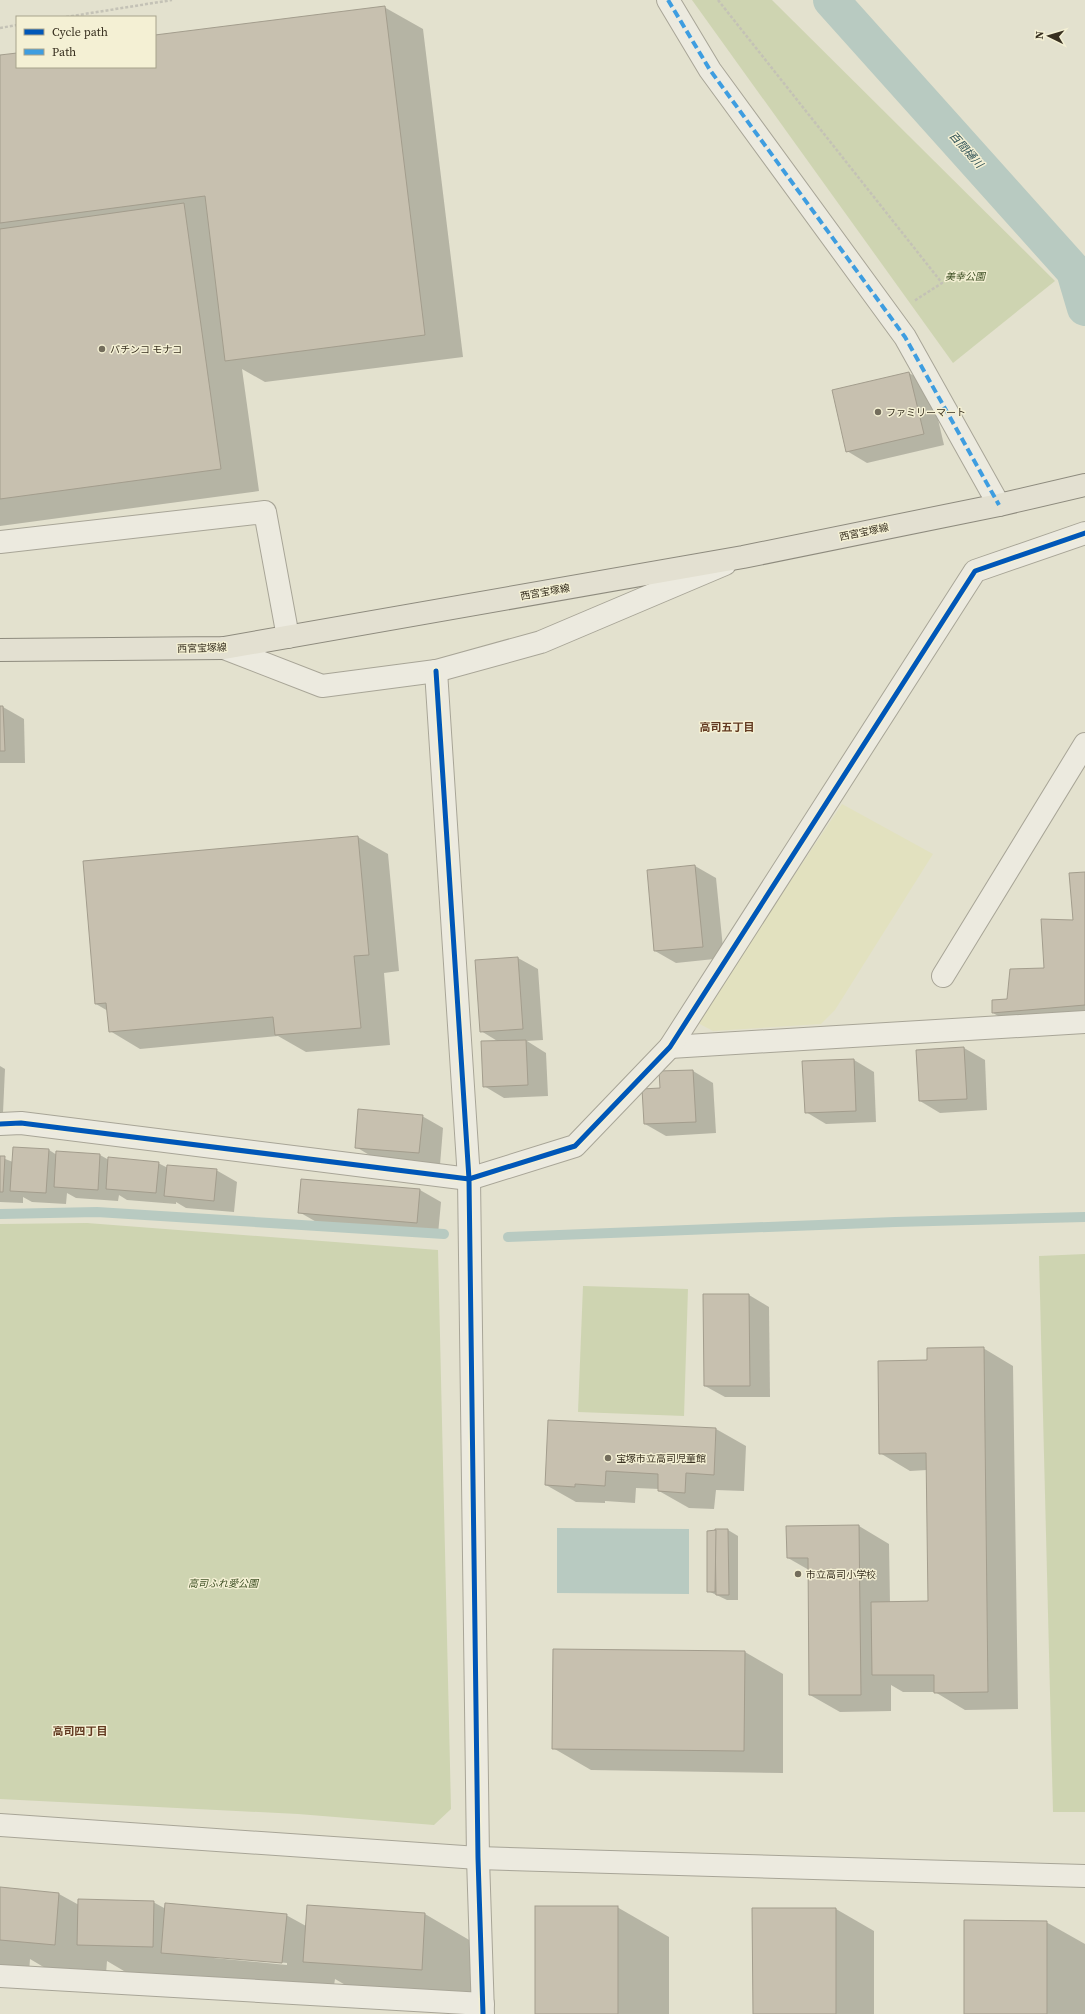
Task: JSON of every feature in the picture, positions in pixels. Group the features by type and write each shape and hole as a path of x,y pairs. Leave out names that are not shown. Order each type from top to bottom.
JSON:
{"main road":[{"name":"西宮宝塚線","path":"0,650 224,648 743,557 999,505 1085,485"}],"street":[{"path":"668,0 710,70 905,337 999,505"},
{"path":"0,542 265,512 288,637"},
{"path":"0,1124 21,1123 469,1179 575,1146 670,1048 975,571 1085,533"},
{"path":"224,648 322,686 436,671 541,642 743,557"},
{"path":"0,1976 483,2009 478,1858 469,1179 436,671"},
{"path":"943,976 1085,744"},
{"path":"670,1048 1085,1022"},
{"path":"0,1825 478,1858 1085,1876"}],"path":[{"path":"72,16 172,0"},
{"path":"718,0 942,283 891,317"},
{"path":"0,28 16,25"}],"green space":[{"name":"美幸公園","path":"692,0 772,0 1055,281 953,363"},
{"path":"842,804 933,854 835,1010 821,1024 713,1031 696,1022"},
{"name":"高司ふれ愛公園","path":"87,1223 438,1250 451,1809 434,1825 298,1814 0,1799 0,1224"},
{"path":"1085,1254 1085,1812 1053,1812 1039,1256"},
{"path":"583,1286 688,1289 684,1416 578,1412"}],"shaded area":[{"path":"557,1528 689,1529 689,1594 557,1593"}],"building":[{"path":"385,6 425,335 225,361 205,196 0,223 0,55 16,53 16,68 156,68 156,35"},
{"name":"パチンコ モナコ","path":"184,203 221,469 0,499 0,229"},
{"name":"ファミリーマート","path":"909,372 924,434 846,452 832,390"},
{"path":"0,706 3,706 5,751 0,751"},
{"path":"358,836 369,955 354,956 361,1028 275,1035 273,1017 109,1032 106,1003 95,1004 83,861"},
{"path":"695,865 703,947 654,951 647,870"},
{"path":"1085,872 1085,1005 992,1013 992,1000 1007,999 1010,969 1044,968 1041,919 1073,920 1069,873"},
{"path":"518,957 523,1029 480,1032 475,960"},
{"path":"526,1040 528,1085 483,1087 481,1041"},
{"path":"964,1047 967,1099 919,1101 916,1050"},
{"path":"854,1059 856,1111 805,1113 802,1061"},
{"path":"693,1070 696,1122 644,1124 642,1089 660,1088 659,1071"},
{"path":"358,1109 423,1115 419,1153 355,1148"},
{"path":"13,1147 49,1149 46,1193 10,1191"},
{"path":"56,1151 100,1154 98,1190 54,1187"},
{"path":"0,1156 5,1156 3,1192 0,1192"},
{"path":"108,1157 159,1162 156,1193 106,1189"},
{"path":"167,1165 217,1169 214,1201 164,1196"},
{"path":"301,1179 420,1189 417,1223 298,1213"},
{"path":"703,1294 749,1294 750,1386 704,1386"},
{"path":"984,1347 988,1692 934,1693 934,1675 872,1675 871,1602 928,1601 926,1453 879,1454 878,1361 927,1360 927,1348"},
{"path":"548,1420 716,1428 714,1475 686,1473 685,1493 658,1491 658,1474 606,1471 605,1486 575,1484 575,1487 545,1485"},
{"path":"859,1525 861,1695 809,1695 808,1558 787,1558 786,1526"},
{"path":"715,1529 728,1529 729,1595 716,1595"},
{"path":"716,1530 715,1592 707,1592 707,1531"},
{"path":"553,1649 745,1651 744,1751 552,1749"},
{"path":"0,1887 59,1893 55,1945 0,1940"},
{"path":"78,1899 154,1901 153,1947 77,1945"},
{"path":"165,1903 287,1914 282,1963 161,1953"},
{"path":"307,1905 425,1913 422,1970 303,1962"},
{"path":"535,1906 618,1906 618,2014 535,2014"},
{"path":"752,1908 836,1908 836,2014 753,2014"},
{"path":"964,1920 1047,1921 1047,2014 964,2014"}],"waterway":[{"name":"百間樋川","path":"831,0 1074,271 1085,308"},
{"path":"0,1214 97,1212 444,1234"},
{"path":"508,1237 895,1222 1085,1217"}],"marked path":[{"path":"668,0 710,70 905,337 999,505"}],"cycle path":[{"path":"0,1124 21,1123 469,1179 575,1146 670,1047 975,571 1085,533"},
{"path":"436,671 469,1179 478,1858 483,2014"}],"place":[{"name":"パチンコ モナコ","path":"102,349"},
{"name":"ファミリーマート","path":"878,412"},
{"name":"宝塚市立高司児童館","path":"608,1458"},
{"name":"市立高司小学校","path":"798,1574"}],"district":[{"name":"高司五丁目","path":"727,727"},
{"name":"高司四丁目","path":"80,1731"}]}
